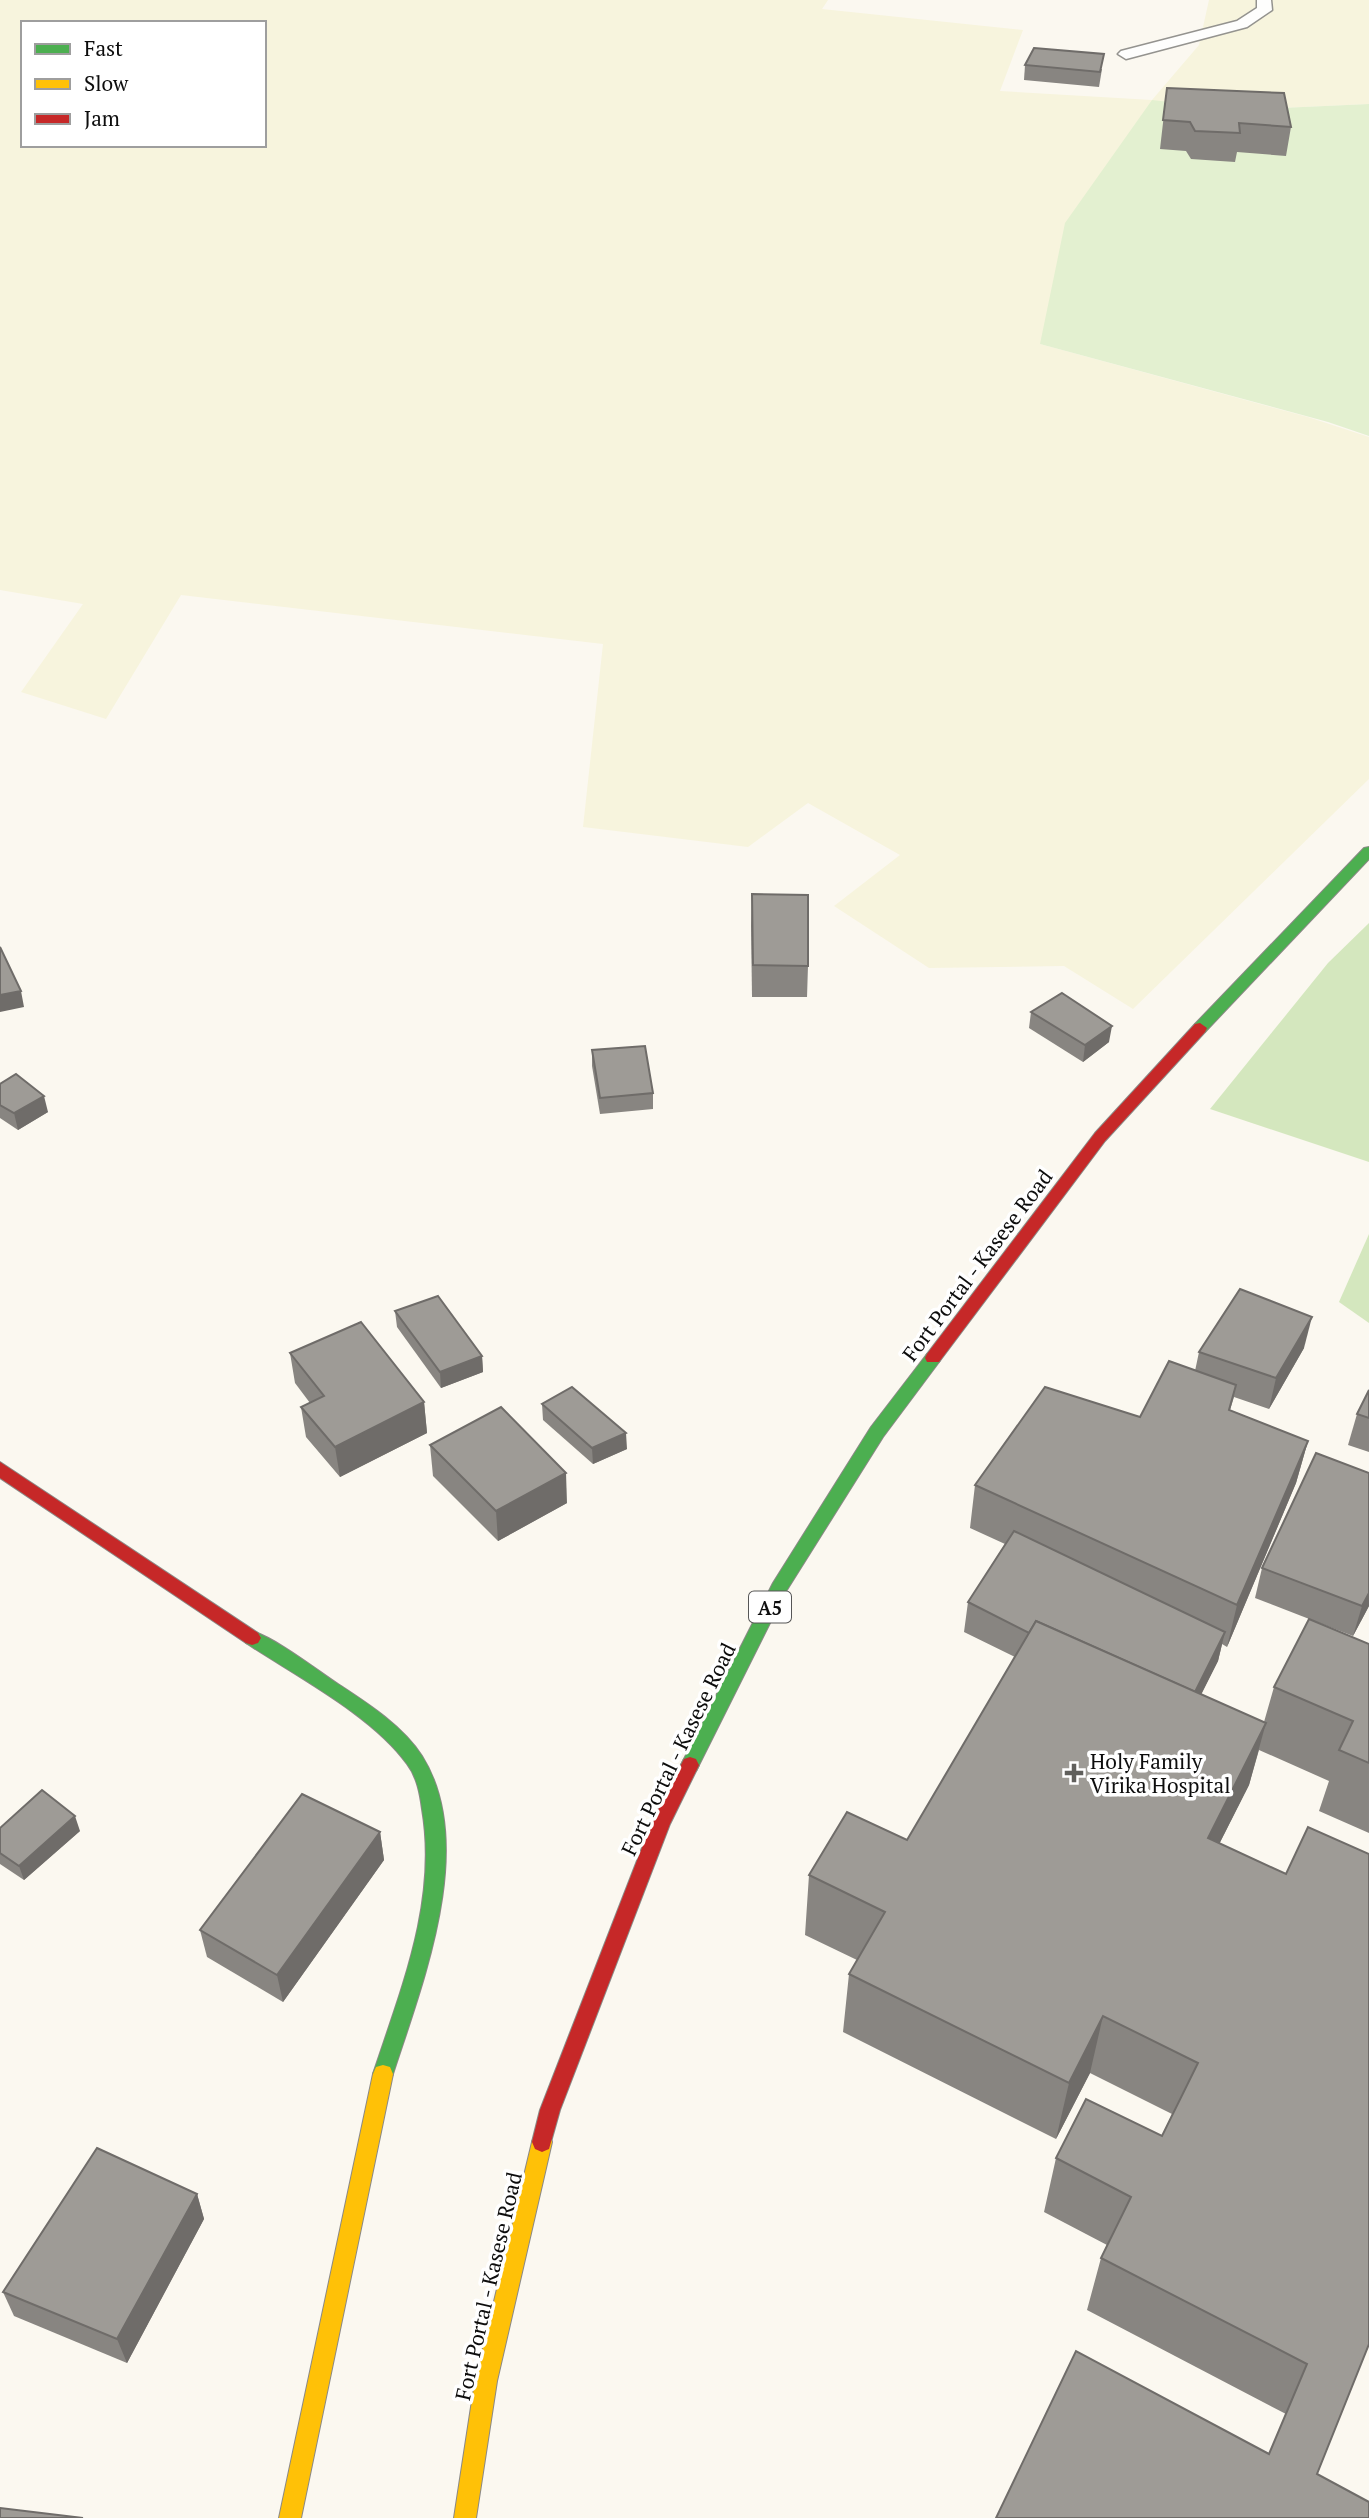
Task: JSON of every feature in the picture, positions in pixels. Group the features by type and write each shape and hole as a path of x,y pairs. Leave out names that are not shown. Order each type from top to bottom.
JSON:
{"main road":[{"name":"Fort Portal - Kasese Road","path":"465,2518 486,2381 550,2110 661,1822 779,1588 877,1432 1100,1137 1266,956 1369,851"},
{"path":"0,1469 375,1721 415,1760 433,1800 434,1856 428,1929 379,2089 290,2518"}],"lane":[{"path":"1126,54 1242,24 1265,10 1264,0"}],"shaded area":[{"path":"0,0 828,0 822,9 1023,30 1000,91 1152,100 1199,45 1209,0 1369,0 1369,104 1240,110 1040,344 1308,417 1369,437 1369,779 1133,1009 1064,966 929,968 834,906 900,855 808,803 748,847 583,827 603,644 181,595 106,719 21,692 83,604 0,590"}],"green space":[{"path":"1152,100 1240,110 1369,104 1369,436 1328,422 1040,344 1065,223"},
{"path":"1369,923 1369,1162 1210,1109 1328,963"},
{"path":"1369,1234 1369,1323 1339,1302"}],"building":[{"path":"1034,48 1104,54 1100,72 1025,65"},
{"path":"1167,88 1284,93 1291,127 1239,123 1240,133 1195,131 1190,122 1163,120"},
{"path":"752,894 808,895 808,966 753,965"},
{"path":"0,947 21,991 0,995"},
{"path":"1062,993 1112,1026 1085,1045 1031,1012"},
{"path":"645,1046 653,1093 600,1098 592,1050"},
{"path":"16,1074 44,1096 14,1113 0,1105 0,1084"},
{"path":"1240,1289 1312,1317 1276,1378 1199,1352"},
{"path":"438,1296 482,1356 440,1372 395,1311"},
{"path":"361,1322 424,1402 335,1447 301,1407 324,1396 290,1353"},
{"path":"1169,1361 1236,1385 1229,1410 1308,1441 1237,1605 975,1485 1045,1387 1140,1417"},
{"path":"572,1387 626,1433 592,1448 542,1404"},
{"path":"1369,1390 1369,1418 1357,1414"},
{"path":"501,1407 566,1473 496,1511 430,1445"},
{"path":"1316,1453 1369,1473 1369,1593 1362,1606 1262,1568"},
{"path":"1014,1531 1225,1632 1195,1692 1036,1621 1029,1633 968,1602"},
{"path":"1309,1619 1369,1644 1369,1763 1339,1750 1353,1721 1274,1687"},
{"path":"1036,1621 1266,1723 1208,1838 1286,1874 1308,1827 1369,1854 1369,2344 1317,2474 1369,2502 1369,2518 996,2518 1076,2351 1269,2454 1307,2364 1101,2258 1131,2197 1056,2158 1086,2099 1162,2136 1198,2063 1103,2016 1069,2083 849,1974 885,1912 809,1875 847,1812 907,1840"},
{"path":"42,1790 75,1816 19,1866 0,1853 0,1828"},
{"path":"302,1794 380,1832 277,1975 200,1930"},
{"path":"97,2148 197,2194 117,2339 3,2292"},
{"path":"0,2508 83,2518 0,2518"}],"traffic: fast":[{"path":"1200,1028 1369,851"},
{"path":"690,1765 779,1588 877,1432 933,1358"},
{"path":"252,1638 381,1725 414,1759 423,1775 429,1795 435,1843 431,1913 418,1967 383,2074"}],"traffic: slow":[{"path":"290,2518 383,2074"},
{"path":"465,2518 486,2381 542,2142"}],"traffic: jam":[{"path":"933,1358 1100,1137 1200,1028"},
{"path":"0,1469 252,1638"},
{"path":"542,2142 550,2110 661,1822 690,1765"}],"place":[{"name":"Holy Family Virika Hospital","path":"1074,1773"}]}
